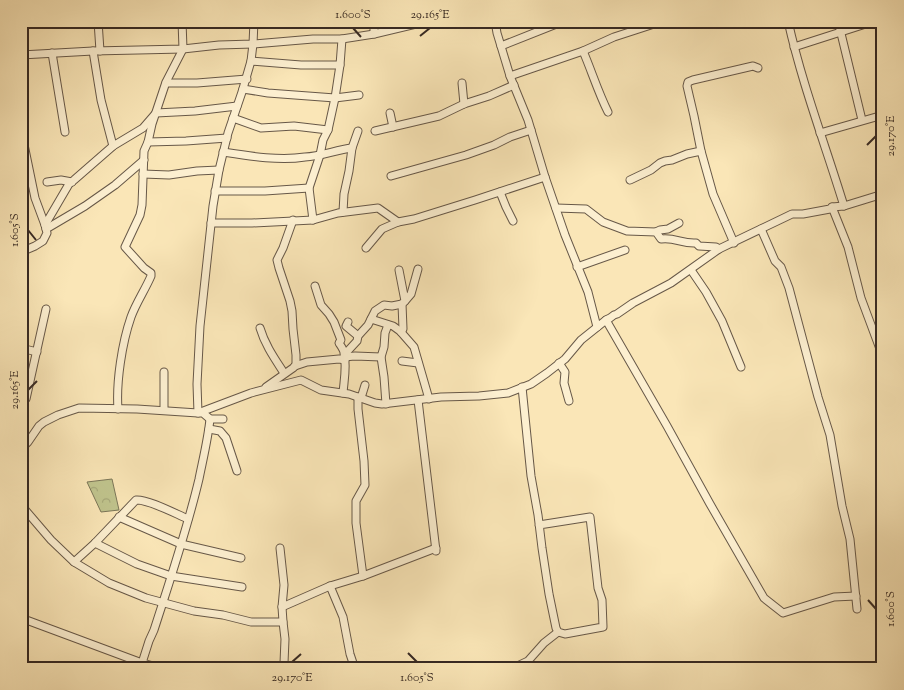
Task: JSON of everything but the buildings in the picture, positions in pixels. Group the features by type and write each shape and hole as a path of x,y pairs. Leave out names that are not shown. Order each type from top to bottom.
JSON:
{"street":[{"path":"98,21 97,51 101,100 113,146"},
{"path":"118,409 122,351 138,299 152,272 144,268 125,247 140,215 144,151 166,83 183,49 182,21"},
{"path":"198,412 197,384 200,326 215,191 223,152 252,61 254,21"},
{"path":"374,21 374,34"},
{"path":"21,55 183,49 342,38 374,34 416,24 444,21"},
{"path":"495,21 510,76 531,130 545,177 577,268 588,292 597,327"},
{"path":"501,46 564,21"},
{"path":"510,76 584,51 614,37 651,25 650,21"},
{"path":"788,21 820,133 844,206"},
{"path":"838,21 862,120"},
{"path":"794,47 875,21"},
{"path":"313,220 309,188 323,140 328,130 335,98 342,38"},
{"path":"584,51 594,82 608,112"},
{"path":"52,53 65,132"},
{"path":"252,61 301,65 340,65"},
{"path":"734,243 713,194 701,151 687,86 688,82 693,80 753,66 758,68"},
{"path":"166,83 247,78"},
{"path":"462,83 464,104"},
{"path":"375,132 439,116 464,104 514,85"},
{"path":"243,89 268,93 335,98 359,95"},
{"path":"46,227 69,184 113,146 143,128 156,113 237,106"},
{"path":"390,113 393,127"},
{"path":"820,133 883,115"},
{"path":"233,118 261,128 294,126 328,130"},
{"path":"21,130 35,198 47,233 42,241 21,252"},
{"path":"391,176 466,155 531,130"},
{"path":"343,212 344,194 352,148 358,131"},
{"path":"148,142 227,138"},
{"path":"223,152 266,158 303,158 352,148"},
{"path":"630,180 651,170 660,163 701,151"},
{"path":"46,227 85,206 115,185 144,160"},
{"path":"143,174 169,175 219,170"},
{"path":"366,248 382,229 398,222 414,219 545,177"},
{"path":"21,181 31,179"},
{"path":"47,182 61,180 72,182"},
{"path":"215,191 264,191 309,188"},
{"path":"500,192 514,221"},
{"path":"198,412 239,396 301,380 317,389 350,394 375,403 386,404 441,397 508,394 530,384 547,373 565,359 581,340 606,320 671,283 719,249 792,214 844,206 883,194"},
{"path":"832,207 848,247 862,298 883,357"},
{"path":"211,223 313,220 343,212 378,208 398,222"},
{"path":"556,208 586,209 603,222 627,231 656,232 668,229 679,223"},
{"path":"293,220 277,260 292,310 292,329 296,355 294,367 301,380"},
{"path":"761,229 775,261 781,267 789,288 830,435 854,564 854,589 857,609"},
{"path":"656,232 661,239 671,238 688,244 696,243 699,246 716,247 719,249"},
{"path":"577,268 625,250"},
{"path":"345,357 357,341 358,336 372,319 375,311 384,305 392,306 404,303 410,294 418,269"},
{"path":"399,270 404,303 403,329 401,332"},
{"path":"691,270 722,321 741,367"},
{"path":"316,286 321,305 334,322 341,340 339,342 345,357 346,369 343,393"},
{"path":"26,400 46,309"},
{"path":"372,319 388,326 393,326 414,347 429,399"},
{"path":"606,320 764,598 783,613 834,597 856,596"},
{"path":"348,322 346,326 358,336"},
{"path":"386,404 381,357 388,326"},
{"path":"260,328 270,351 284,373"},
{"path":"21,348 37,352"},
{"path":"263,390 284,373 307,362 339,360 355,356 381,357"},
{"path":"402,361 418,362"},
{"path":"559,363 565,372 564,383 569,401"},
{"path":"164,372 164,410"},
{"path":"363,576 356,523 356,502 366,485 358,409 365,385"},
{"path":"522,387 531,476 540,525 549,594 558,632"},
{"path":"282,606 330,586 436,549 418,400"},
{"path":"21,449 39,426 58,414 79,408 198,412 210,419 223,419"},
{"path":"142,662 163,603 188,519 208,436 210,419"},
{"path":"209,429 220,431 226,438 238,471"},
{"path":"74,562 136,500 148,502 188,519"},
{"path":"21,505 51,540 74,562 109,584 194,612 223,615 251,622 283,622"},
{"path":"119,516 181,544 241,558"},
{"path":"540,525 590,517 598,588 602,600 603,626 565,634 558,632"},
{"path":"95,543 137,564 171,576 242,587"},
{"path":"280,548 284,585 283,622 286,639 284,663"},
{"path":"330,586 343,617 355,669"},
{"path":"21,618 165,669"},
{"path":"511,669 528,661 544,643 558,632"},
{"path":"185,669 198,666"}],"green space":[{"path":"112,479 119,510 101,512 87,482"}]}
